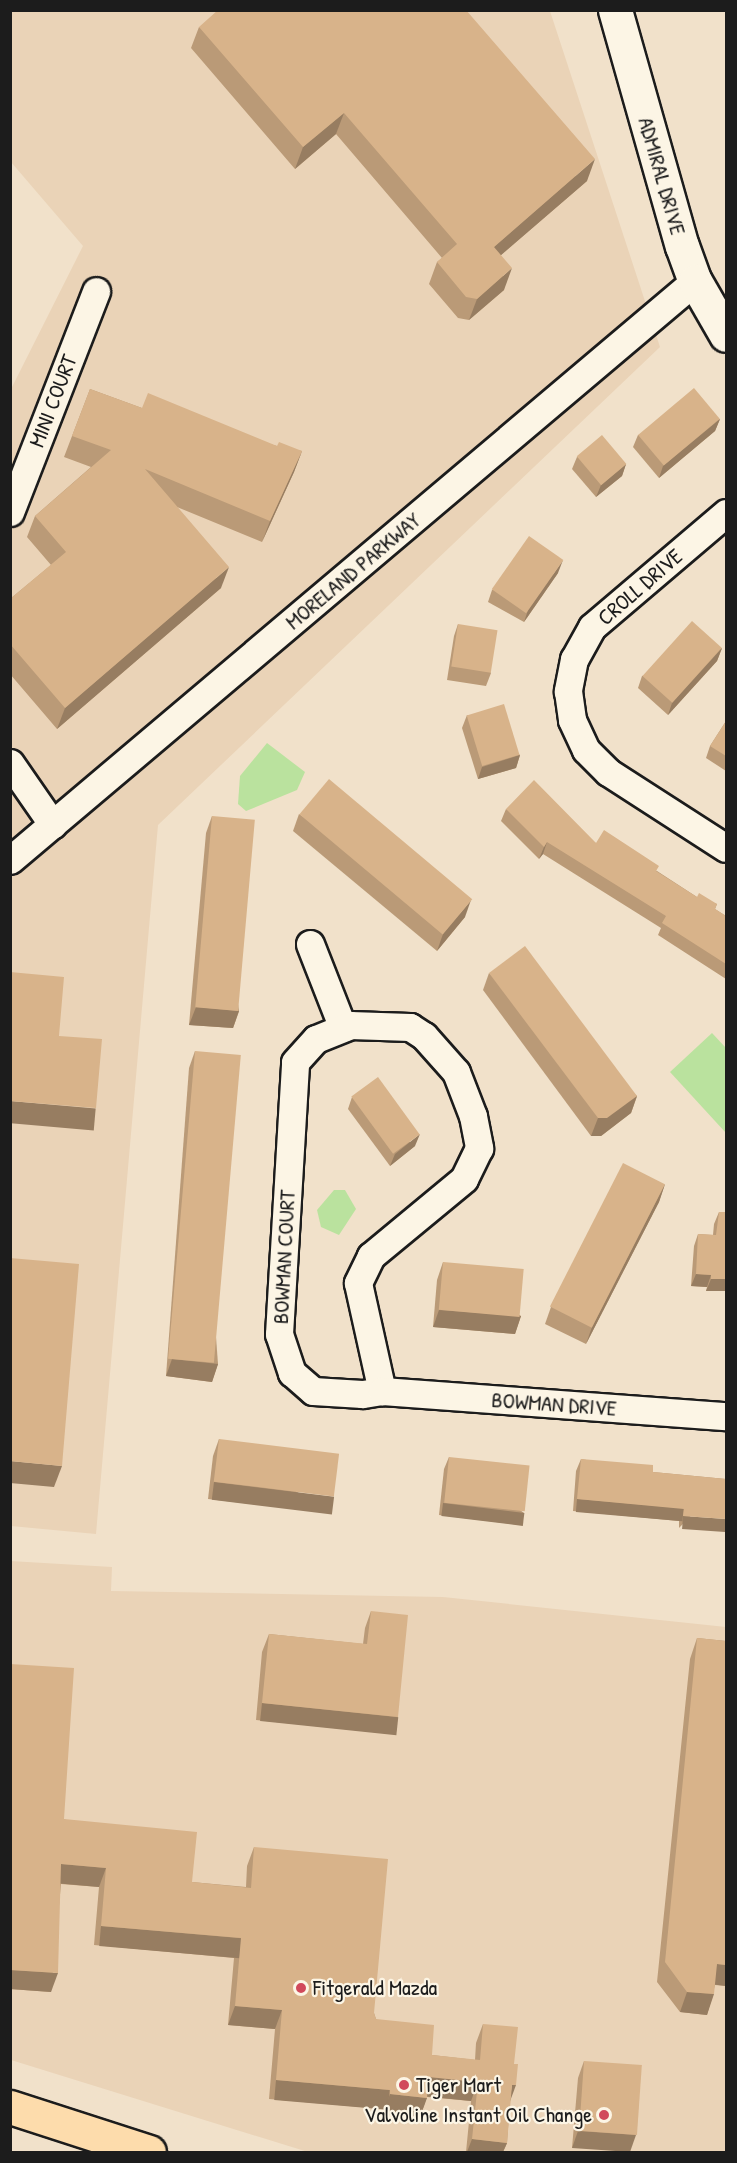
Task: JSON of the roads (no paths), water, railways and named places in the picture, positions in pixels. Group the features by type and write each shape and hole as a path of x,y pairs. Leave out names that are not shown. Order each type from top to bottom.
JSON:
{"main road":[{"path":"10,2107 149,2152"}],"street":[{"name":"ADMIRAL DRIVE","path":"615,10 695,281 726,334"},
{"name":"MORELAND PARKWAY","path":"10,860 695,281"},
{"name":"MINI COURT","path":"10,512 96,291"},
{"name":"CROLL DRIVE","path":"726,513 592,627 574,658 568,691 572,720 592,756 609,772 726,848"},
{"path":"10,763 53,825"},
{"path":"310,944 343,1028"},
{"name":"BOWMAN COURT","path":"410,1027 424,1036 456,1072 473,1116 479,1148 464,1179 371,1256 358,1283 382,1391 362,1394 313,1391 292,1374 279,1334 295,1062 316,1039 343,1028 410,1027"},
{"name":"BOWMAN DRIVE","path":"382,1391 726,1416"}],"place":[{"name":"Fitgerald Mazda","path":"301,1988"},
{"name":"Tiger Mart","path":"404,2085"},
{"name":"Valvoline Instant Oil Change","path":"604,2115"}]}
